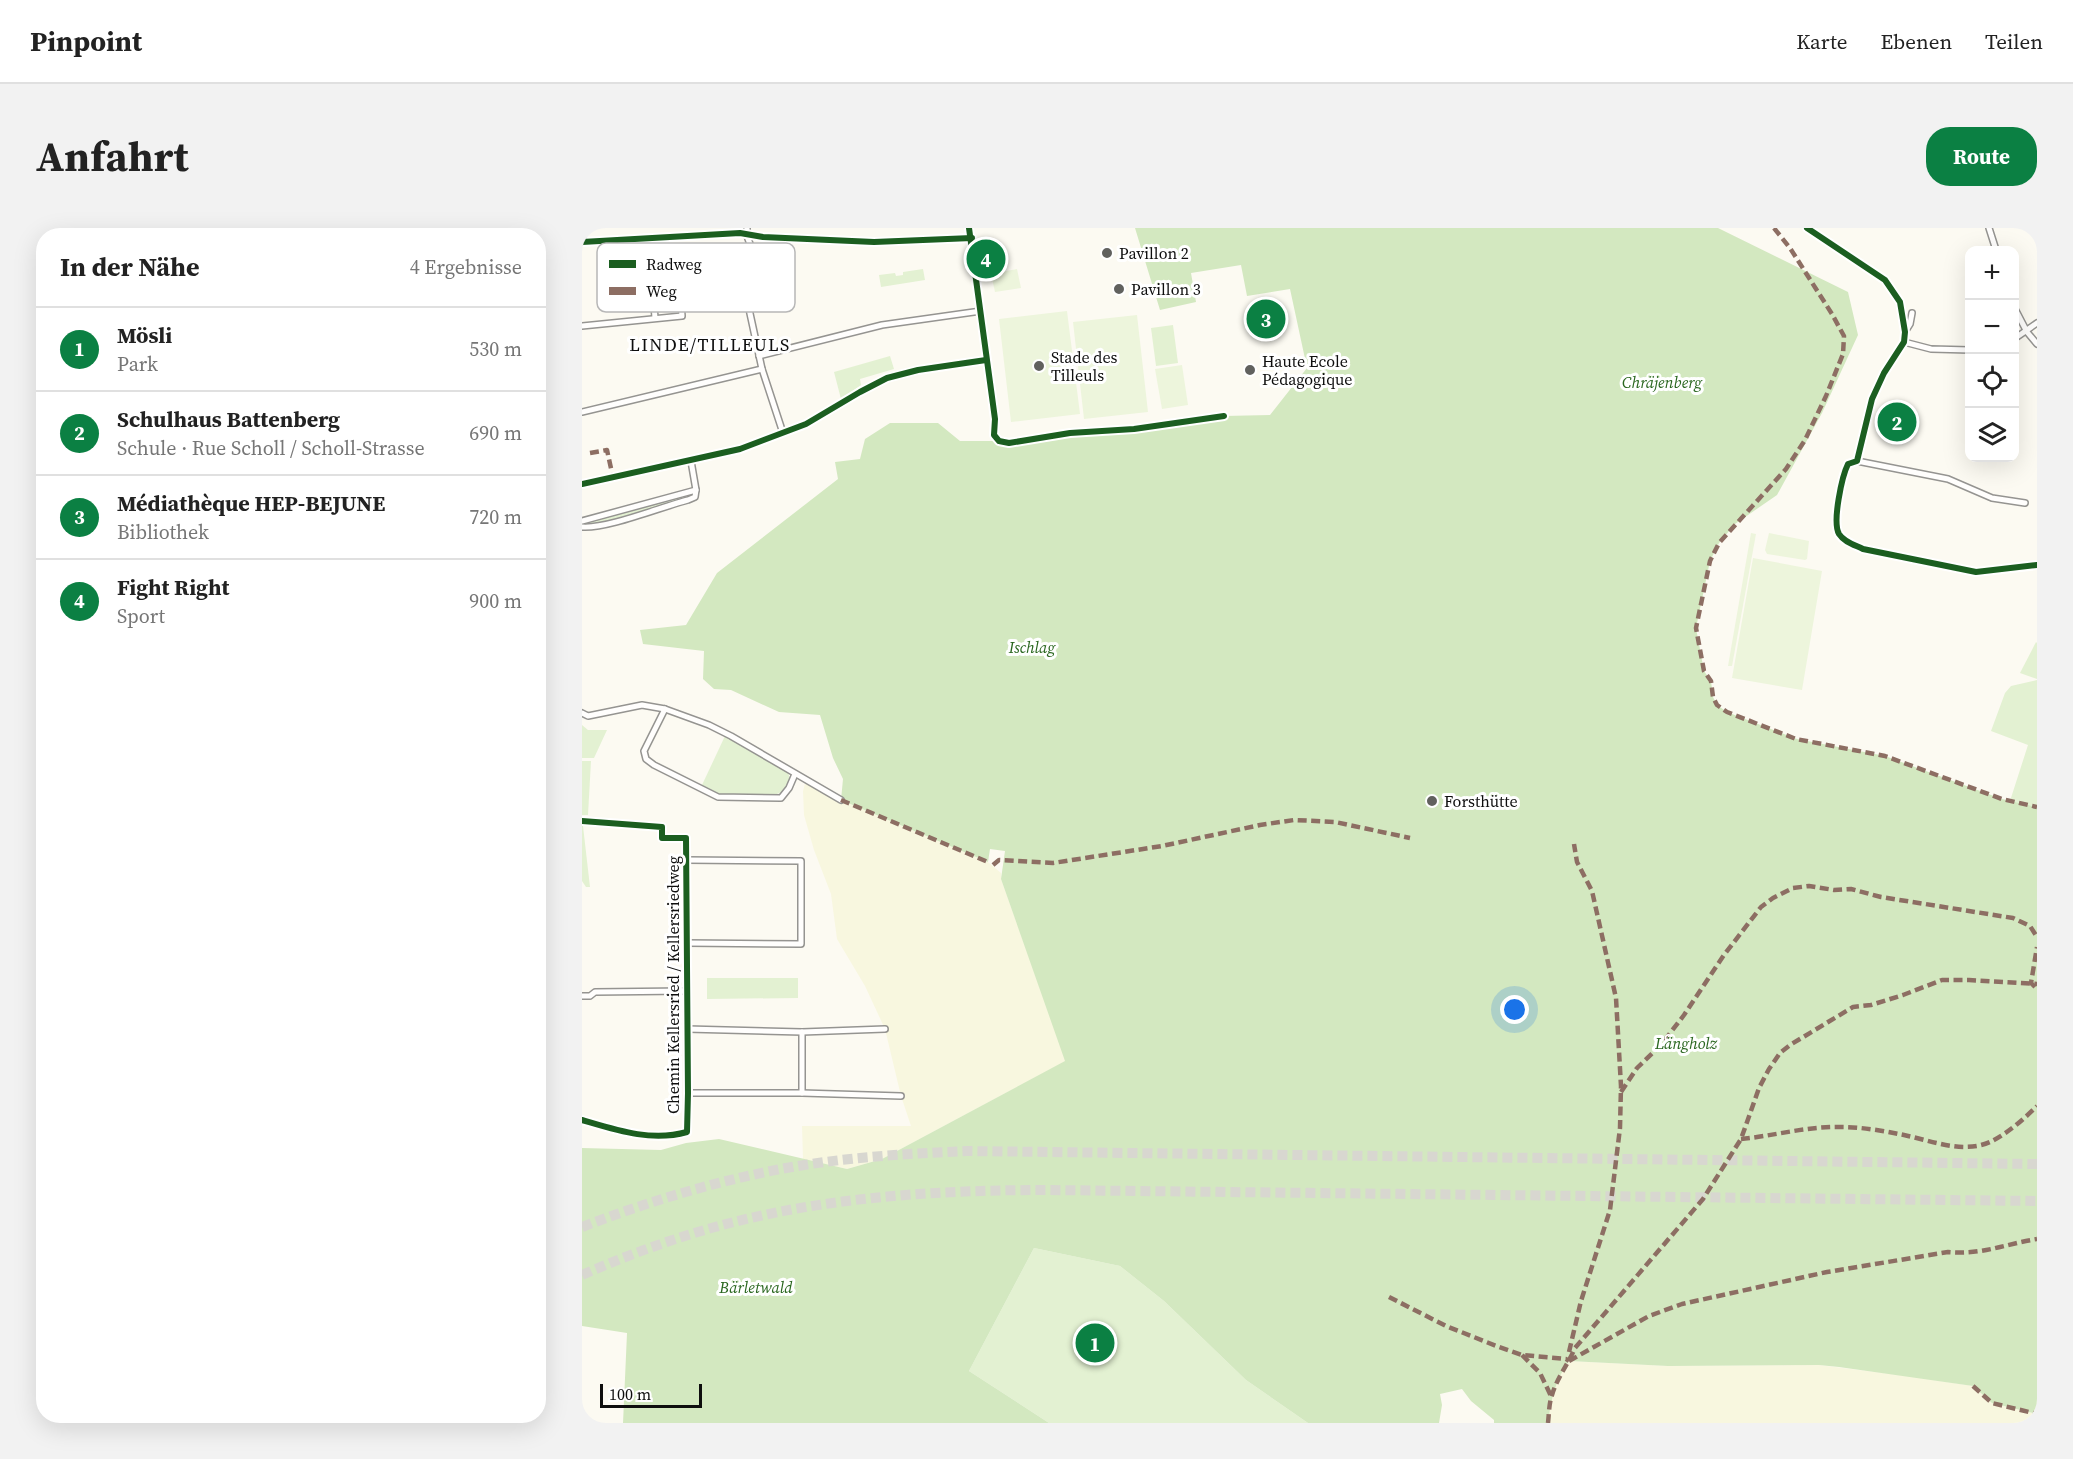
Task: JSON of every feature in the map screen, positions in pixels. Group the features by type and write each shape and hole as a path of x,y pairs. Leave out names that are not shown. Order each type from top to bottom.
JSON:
{"street":[{"path":"747,228 750,243"},
{"path":"969,228 995,420 994,435 999,441 1009,443 1070,433 1134,429 1224,416"},
{"path":"1808,228 1884,280 1900,302 1905,332 1904,342 1884,373 1872,399 1857,461"},
{"path":"1989,228 1995,246"},
{"path":"582,242 740,233 747,236 874,242 972,238"},
{"path":"759,356 882,325 981,310"},
{"path":"655,312 655,318"},
{"path":"582,326 682,316 682,312"},
{"path":"749,312 762,369 783,433"},
{"path":"1905,332 1910,324 1912,313"},
{"path":"2019,317 2026,332 2037,344"},
{"path":"2019,336 2037,322"},
{"path":"1904,342 1931,349 1965,350"},
{"path":"582,484 740,449 820,417 887,378 918,370 986,360"},
{"path":"582,412 762,369"},
{"path":"582,527 590,528 695,497 691,461"},
{"path":"2025,503 1992,498 1948,479 1857,461 1848,464 1844,471 1837,518 1839,534 1847,542 1863,549 1976,572 2037,565"},
{"path":"582,521 696,490"},
{"path":"582,713 588,716 642,705 665,709 709,725 731,736 841,800"},
{"path":"665,709 644,751 646,759 654,765 718,796 733,798 781,798 789,788 795,774"},
{"name":"Chemin Kellersried / Kellersriedweg","path":"582,821 662,827 662,838 686,838 688,1093 687,1132 676,1135 621,1132 582,1120"},
{"path":"687,860 801,861 801,944 687,943"},
{"path":"582,996 590,996 595,992 686,991"},
{"path":"687,1029 801,1032 885,1029"},
{"path":"801,1032 802,1093"},
{"path":"688,1093 901,1096"}],"green space":[{"path":"1135,228 1718,228 1848,292 1858,335 1822,413 1777,495 1735,524 1719,543 1710,561 1696,628 1704,671 1711,681 1713,697 1717,705 1727,712 1797,739 1885,756 2002,799 2037,807 2037,1414 1992,1403 1973,1386 1839,1367 1819,1365 1668,1366 1569,1361 1554,1391 1548,1423 1494,1423 1494,1420 1471,1401 1462,1389 1440,1394 1442,1405 1439,1423 1308,1423 1246,1380 1164,1301 1120,1266 1034,1248 969,1371 1049,1423 623,1423 627,1333 582,1326 582,1148 661,1150 686,1143 719,1139 847,1169 882,1159 1065,1061 1001,879 1005,851 990,849 988,862 841,800 843,779 833,758 820,715 779,712 731,690 714,689 703,679 704,651 643,644 640,630 686,625 717,573 838,479 835,462 860,459 865,439 890,423 938,423 960,441 1009,443 1070,433 1134,429 1224,416 1270,415 1307,368 1290,289 1247,296 1241,265 1191,273 1196,302 1160,310"},
{"path":"923,269 925,280 881,287 879,275 895,273 896,276 903,275 903,272"},
{"path":"1017,269 1021,288 995,292 991,274"},
{"name":"Stade des Tilleuls","path":"1067,311 1080,414 1011,422 999,319"},
{"path":"1137,315 1148,412 1084,419 1073,322"},
{"path":"1173,325 1178,363 1156,366 1151,328"},
{"path":"890,356 894,369 860,379 861,385 841,399 834,372"},
{"path":"1182,365 1188,405 1162,409 1155,369"},
{"path":"693,493 693,496 634,515 606,522 582,524"},
{"path":"1751,533 1756,534 1732,666 1728,666"},
{"path":"1769,533 1809,541 1807,559 1767,554 1765,550"},
{"path":"1753,558 1822,571 1802,690 1732,678"},
{"path":"2037,643 2037,679 2020,673"},
{"path":"2037,680 2037,807 2010,801 2028,745 1991,731 2005,693 2011,686"},
{"path":"582,725 588,730 607,730 594,758 582,758"},
{"path":"725,736 788,772 790,779 782,792 774,795 729,795 719,794 702,785"},
{"path":"582,761 591,761 588,815 582,815"},
{"path":"806,780 841,800 988,862 1001,873 1001,879 1066,1061 882,1159 847,1169 803,1159 802,1126 911,1126 901,1096 885,1029 865,986 837,939 831,894 814,850 804,815 803,791"},
{"path":"582,826 590,887 586,887 582,881"},
{"path":"707,978 798,978 798,998 707,999"},
{"path":"1034,1248 1120,1266 1164,1301 1246,1380 1308,1423 1049,1423 969,1371"},
{"path":"1569,1361 1668,1366 1819,1365 1907,1376 1973,1386 1992,1403 2037,1414 2037,1423 1548,1423 1551,1396 1561,1371"}],"tunnel":[{"path":"582,1227 673,1196 791,1167 891,1155 967,1151 2037,1164"},
{"path":"582,1275 664,1243 756,1217 838,1202 922,1194 1048,1190 2037,1201"}],"marked path":[{"path":"1774,228 1790,248 1832,314 1844,336 1843,354 1805,440 1786,469 1719,543 1710,561 1696,628 1704,671 1711,681 1713,697 1717,705 1727,712 1796,739 1885,756 2002,799 2037,807"},
{"path":"590,453 607,450 612,473"},
{"path":"841,800 988,862"},
{"path":"993,865 999,860 1053,863 1162,846 1294,820 1335,822 1410,838"},
{"path":"1569,1352 1581,1301 1610,1210 1620,1128 1621,1086 1616,998 1592,891 1577,862 1574,844"},
{"path":"1621,1092 1637,1068 1661,1045 1684,1015 1724,955 1761,907 1793,888 1809,886 1834,890 1851,889 1881,897 2013,918 2030,926 2037,937"},
{"path":"2035,987 2031,983 2037,947"},
{"path":"1548,1423 1550,1401 1554,1389 1575,1348 1703,1199 1741,1139 1759,1088 1780,1053 1853,1007 1871,1005 1942,980 2037,984"},
{"path":"1741,1139 1816,1128 1849,1127 1889,1132 1958,1147 1969,1147 1996,1139 2037,1106"},
{"path":"1569,1361 1649,1316 1682,1304 1827,1272 1948,1252 1983,1251 2037,1239"},
{"path":"1389,1297 1446,1326 1499,1347 1522,1355 1569,1361"},
{"path":"1522,1355 1540,1373 1551,1396"},
{"path":"1973,1386 1992,1403 2037,1414"}],"cycle path":[{"path":"969,228 995,419 994,435 999,441 1009,443 1070,433 1134,429 1224,416"},
{"path":"1807,228 1885,280 1900,302 1905,332 1904,342 1884,373 1872,399 1857,461 1848,464 1846,470 1837,510 1837,528 1841,537 1863,549 1976,572 2037,565"},
{"path":"582,242 740,233 763,237 874,242 972,238"},
{"path":"582,484 740,449 806,424 887,378 918,370 986,360"},
{"path":"582,821 662,827 662,838 686,838 688,1093 687,1132 660,1136 634,1134 582,1120"}],"place":[{"name":"Pavillon 2","path":"1107,253"},
{"name":"Fight Right","path":"986,259"},
{"name":"Pavillon 3","path":"1119,289"},
{"name":"Médiathèque HEP-BEJUNE","path":"1266,319"},
{"name":"Stade des Tilleuls","path":"1039,366"},
{"name":"Haute Ecole Pédagogique","path":"1250,370"},
{"name":"Schulhaus Battenberg","path":"1897,422"},
{"name":"Forsthütte","path":"1432,801"},
{"name":"Mösli","path":"1095,1343"}],"district":[{"name":"LINDE/TILLEULS","path":"710,345"}],"park label":[{"name":"Chräjenberg","path":"1662,382"},
{"name":"Ischlag","path":"1032,647"},
{"name":"Längholz","path":"1686,1043"},
{"name":"Bärletwald","path":"756,1287"}]}
